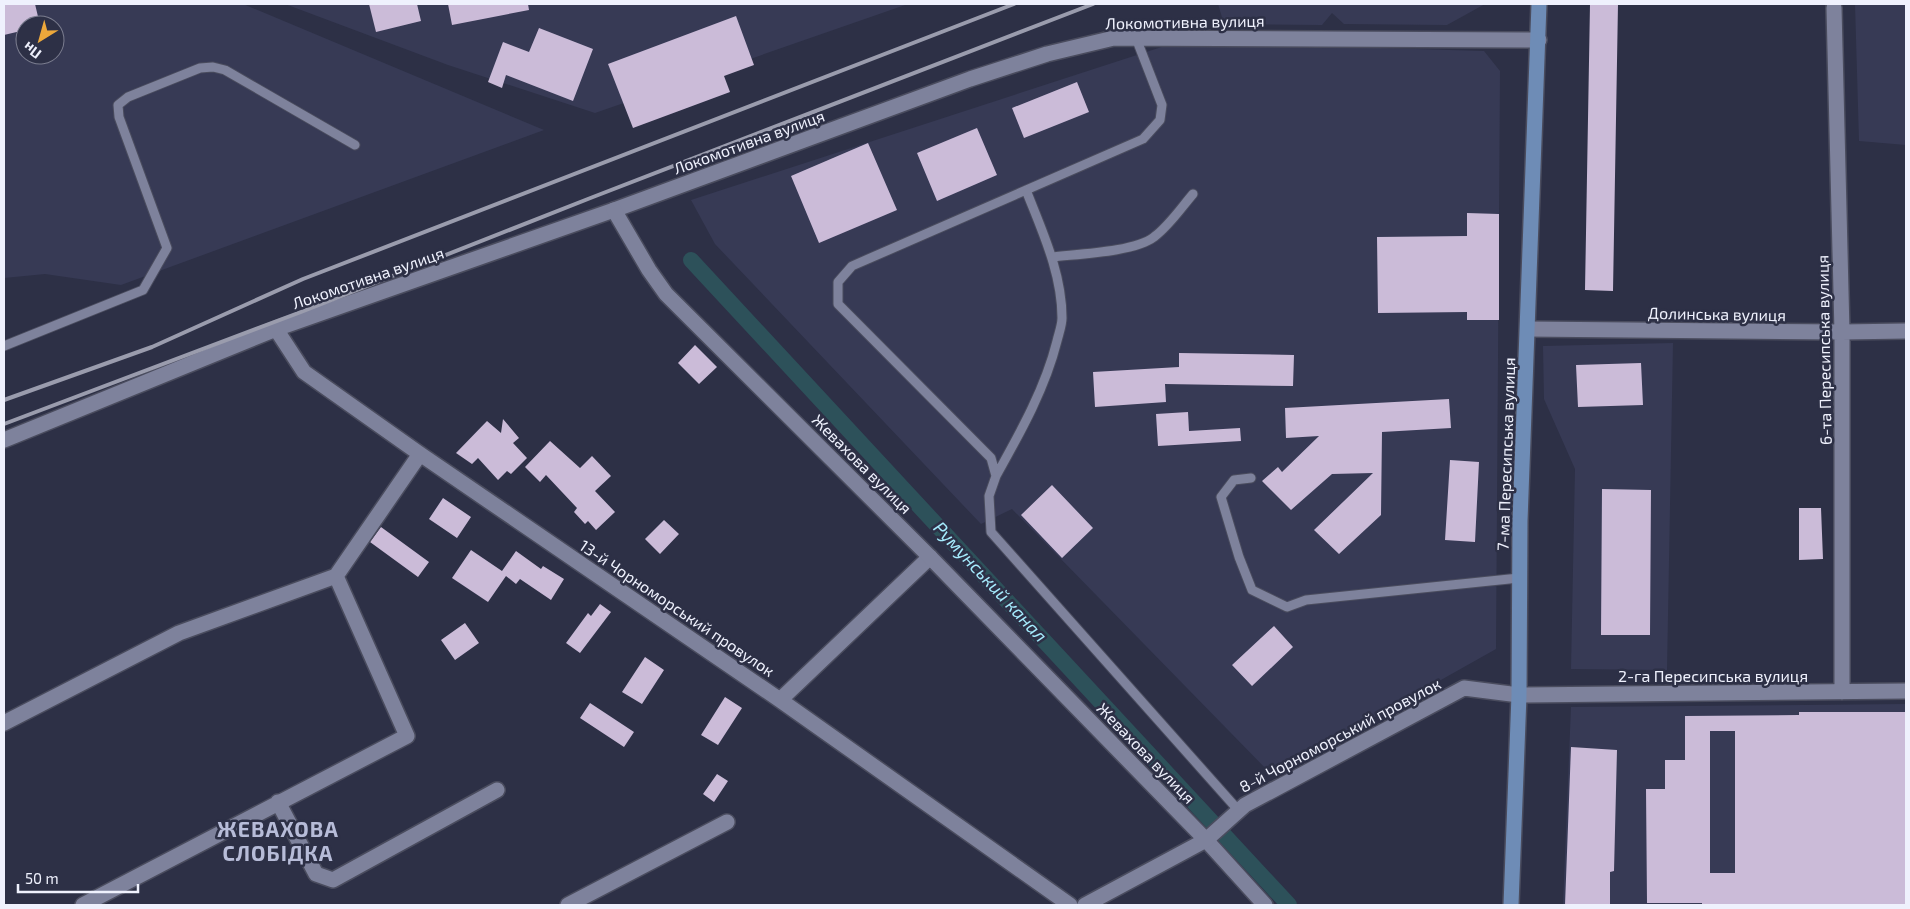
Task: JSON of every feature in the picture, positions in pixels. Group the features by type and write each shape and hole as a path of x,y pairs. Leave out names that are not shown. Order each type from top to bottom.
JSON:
{"main road":[{"name":"7-ма Пересипська вулиця","path":"1511,905 1519,695 1519,578 1539,4"}],"street":[{"name":"6-та Пересипська вулиця","path":"1834,8 1842,332 1842,692"},
{"name":"Локомотивна вулиця","path":"4,440 276,329 614,210 979,76 1048,54 1114,38 1539,40"},
{"name":"Жевахова вулиця","path":"614,210 649,270 666,294 930,557 1206,840 1266,905"},
{"name":"13-й Чорноморський провулок","path":"276,329 304,372 420,454 780,700 1070,905"},
{"name":"Долинська вулиця","path":"1528,329 1906,331"},
{"path":"4,723 178,634 336,576 420,454"},
{"path":"780,700 930,557"},
{"path":"83,905 407,736 336,576"},
{"name":"8-й Чорноморський провулок","path":"1086,905 1206,840 1246,805 1464,688 1519,695"},
{"name":"2-га Пересипська вулиця","path":"1519,695 1906,691"},
{"path":"278,802 316,874 333,880 497,790"},
{"path":"568,905 727,822"}],"lane":[{"path":"996,476 991,458 838,304 838,282 852,266 1143,139 1160,120 1162,105 1136,38"},
{"path":"4,346 143,290 168,248 119,117 118,105 128,97 200,68 213,67 225,70 355,145"},
{"path":"1026,190 1052,258 1060,292 1062,320 1052,360 1025,425 996,476 989,496 991,532 1239,811"},
{"path":"1052,258 1135,246 1153,238 1171,221 1193,194"},
{"path":"1250,478 1234,480 1221,497 1239,557 1252,590 1287,607 1306,600 1519,578"}],"shaded area":[{"path":"4,4 243,4 544,130 121,285 45,274 4,278"},
{"path":"285,4 908,4 595,113 448,65"},
{"path":"1218,4 1485,4 1447,25 1344,24 1332,13 1322,25 1224,24"},
{"path":"1855,4 1906,4 1906,145 1859,141"},
{"path":"1177,42 1484,51 1500,71 1496,649 1272,775 1012,509 981,524 715,244 691,200"},
{"path":"1673,343 1667,670 1571,669 1575,469 1544,399 1543,346"},
{"path":"1906,704 1906,905 1563,905 1571,707"}],"building":[{"path":"4,4 35,4 38,15 15,15 15,32 4,35"},
{"path":"369,4 417,4 421,21 376,32"},
{"path":"448,4 528,4 529,10 452,25"},
{"path":"1590,4 1618,4 1613,291 1585,290"},
{"path":"736,16 754,65 724,76 730,92 633,128 608,64"},
{"path":"539,28 593,49 573,101 506,75 502,88 488,82 503,42 529,52"},
{"path":"1077,82 1089,112 1024,138 1012,108"},
{"path":"977,128 997,175 937,201 917,153"},
{"path":"868,143 897,210 819,243 791,176"},
{"path":"1467,213 1499,214 1499,320 1467,320 1467,312 1378,313 1377,237 1467,236"},
{"path":"695,345 717,367 699,384 678,363"},
{"path":"1179,353 1294,355 1293,386 1165,384 1166,402 1095,407 1093,372 1179,367"},
{"path":"1641,363 1643,405 1578,407 1576,365"},
{"path":"1449,399 1451,428 1382,432 1381,515 1339,554 1314,530 1373,473 1332,474 1291,510 1262,481 1278,467 1282,472 1319,436 1286,438 1285,408"},
{"path":"1188,412 1189,431 1240,428 1241,441 1158,446 1156,414"},
{"path":"503,419 519,438 513,443 527,458 511,474 507,471 498,480 478,458 472,464 456,453 487,421 501,433"},
{"path":"550,441 580,468 592,456 611,476 595,491 615,512 596,530 588,521 585,524 574,512 577,508 546,475 540,482 525,467"},
{"path":"1450,460 1479,462 1475,542 1445,540"},
{"path":"1052,485 1093,528 1062,558 1021,515"},
{"path":"1602,489 1651,490 1650,635 1601,635"},
{"path":"443,498 471,517 457,538 429,519"},
{"path":"1799,508 1821,508 1823,559 1799,560"},
{"path":"664,520 679,534 660,554 645,539"},
{"path":"381,527 429,562 418,577 370,542"},
{"path":"471,550 502,571 516,551 541,569 543,566 564,579 551,600 520,579 516,584 506,576 488,602 452,578"},
{"path":"600,604 611,612 580,653 566,643 588,613 591,616"},
{"path":"465,623 479,643 455,660 441,640"},
{"path":"1274,626 1293,647 1252,686 1232,665"},
{"path":"645,657 664,670 642,704 622,692"},
{"path":"725,697 742,708 718,745 701,735"},
{"path":"590,703 634,732 624,747 580,718"},
{"path":"1799,712 1906,712 1906,905 1702,905 1702,903 1647,903 1646,789 1665,789 1665,760 1685,760 1685,716 1799,715","holes":["1710,731 1735,731 1735,873 1710,873"]},
{"path":"1571,747 1617,750 1614,871 1610,872 1610,905 1565,905"},
{"path":"717,774 728,781 714,802 703,794"}],"waterway":[{"name":"Румунський канал","path":"691,260 1289,905"}],"railway":[{"path":"4,400 152,347 303,279 1014,4"},
{"path":"4,424 301,312 1093,4"}],"district":[{"name":"ЖЕВАХОВА СЛОБІДКА","path":"278,842"}]}
